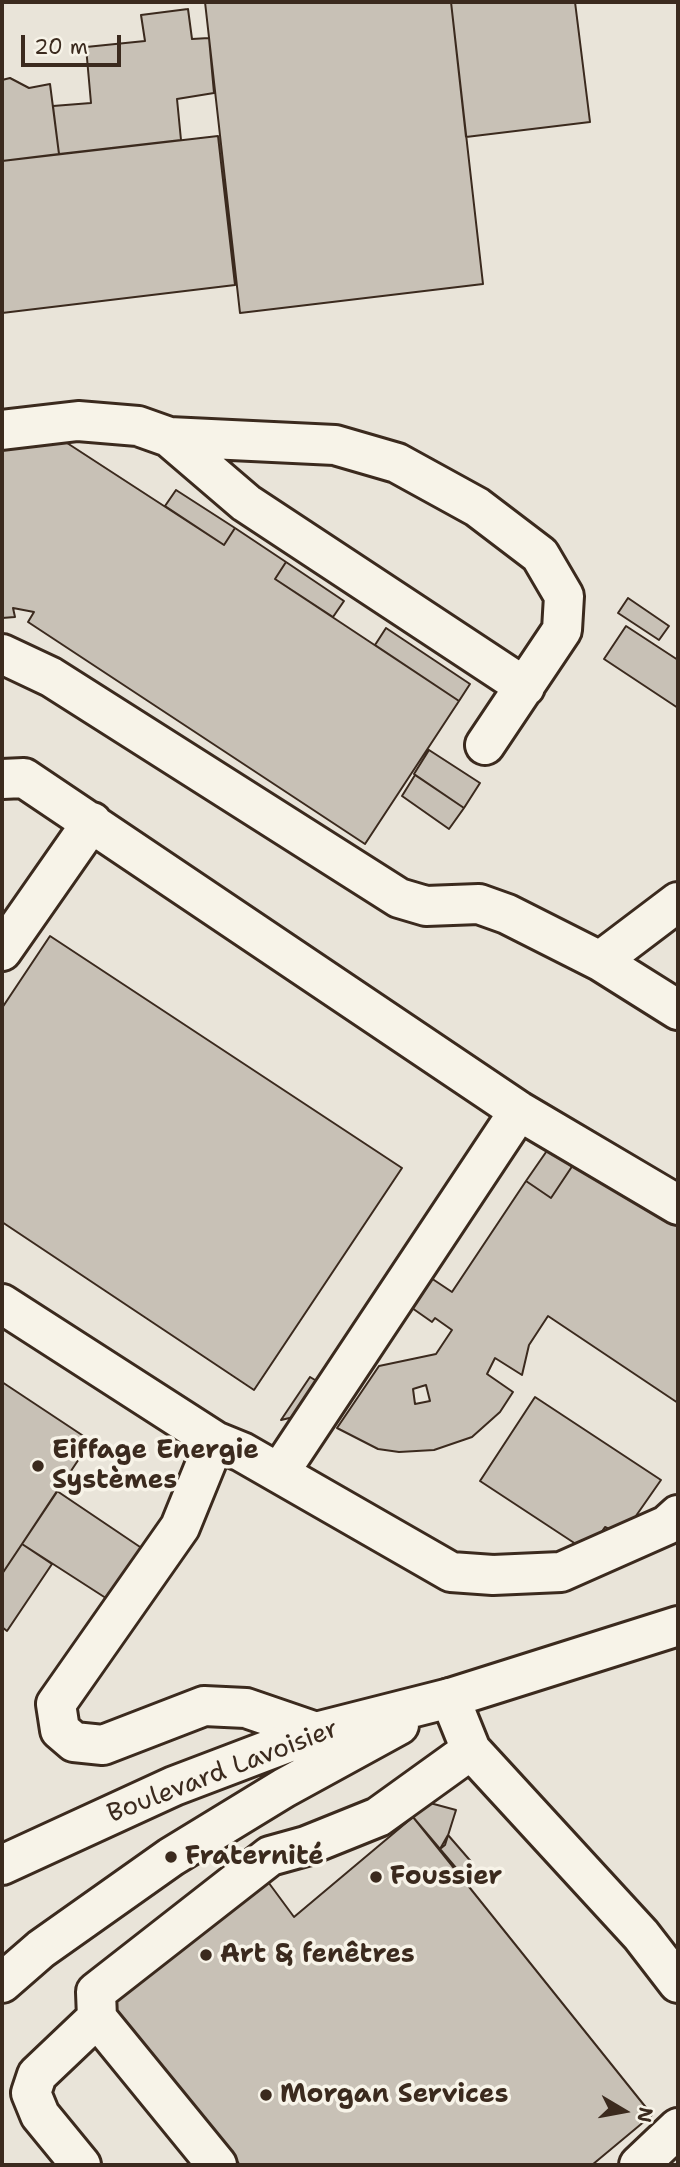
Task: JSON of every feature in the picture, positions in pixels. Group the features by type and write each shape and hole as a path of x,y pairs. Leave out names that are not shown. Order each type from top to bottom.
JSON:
{"main road":[{"path":"2,430 78,421 138,426 169,437 335,445 397,463 477,507 540,555 564,596 562,630 485,745"},
{"path":"169,437 246,503 524,687"},
{"path":"2,654 51,677 399,898 426,906 479,904 507,914 600,961 678,1010"},
{"path":"2,779 24,778 519,1111 678,1205"},
{"path":"2,951 92,822"},
{"path":"600,961 678,902"},
{"path":"279,1473 519,1111"},
{"path":"2,1304 215,1441 242,1452 451,1572 493,1575 561,1572 667,1525 678,1515"},
{"path":"215,1441 180,1527 56,1704 60,1730 74,1742 103,1745 204,1706 246,1708 316,1732"},
{"name":"Boulevard Lavoisier","path":"2,1865 174,1786 316,1732 450,1698 678,1626"},
{"path":"450,1698 471,1750 640,1934 678,1983"},
{"name":"Boulevard Lavoisier","path":"2,1983 41,1949 171,1857 284,1788 450,1698"},
{"path":"217,2165 97,2018 96,1992 270,1856 306,1846 378,1818 471,1750"},
{"path":"81,2165 40,2115 31,2093 37,2075 97,2018"},
{"path":"639,2165 678,2127"}],"shaded area":[{"path":"2,2 678,2 678,2165 2,2165"}],"building":[{"path":"205,2 451,2 483,284 240,313"},
{"path":"451,2 575,2 590,122 466,137"},
{"path":"188,9 192,39 209,38 214,93 177,99 181,140 59,154 53,106 91,103 86,47 145,41 141,15"},
{"path":"10,78 29,88 50,84 59,154 2,161 2,80"},
{"path":"218,136 235,285 2,313 2,161"},
{"path":"64,441 224,545 235,528 286,562 275,579 459,701 365,844 28,622 34,612 13,608 15,617 2,618 2,448"},
{"path":"176,490 235,528 224,545 165,506"},
{"path":"286,562 344,601 333,617 275,579"},
{"path":"628,598 669,626 659,640 618,613"},
{"path":"626,626 678,660 678,708 604,659"},
{"path":"386,628 470,684 459,701 375,645"},
{"path":"429,750 480,783 464,808 414,774"},
{"path":"415,775 464,808 449,829 402,796"},
{"path":"50,936 402,1168 254,1390 2,1222 2,1008"},
{"path":"553,1142 577,1159 551,1198 526,1181"},
{"path":"577,1159 678,1226 678,1403 548,1316 529,1345 522,1375 495,1358 487,1374 513,1392 500,1412 472,1437 434,1450 399,1452 378,1449 337,1428 379,1366 436,1354 452,1330 435,1318 432,1322 412,1308 431,1278 452,1292 526,1181 551,1198","holes":["426,1385 430,1401 415,1404 413,1389"]},
{"path":"310,1377 320,1383 298,1416 281,1420"},
{"name":"Eiffage Energie Systèmes","path":"2,1382 91,1441 2,1574"},
{"path":"535,1397 661,1480 631,1523 613,1531 605,1527 588,1552 480,1481"},
{"path":"57,1491 146,1551 112,1602 22,1544"},
{"path":"22,1544 52,1564 7,1631 2,1627 2,1574"},
{"path":"430,1803 456,1810 445,1845 440,1849 413,1817"},
{"path":"413,1817 652,2115 592,2165 240,2165 103,2002 260,1871 294,1917"},
{"path":"448,1835 474,1865 462,1875 440,1849"}],"place":[{"name":"Eiffage Energie Systèmes","path":"38,1466"},
{"name":"Fraternité","path":"171,1857"},
{"name":"Foussier","path":"376,1877"},
{"name":"Art & fenêtres","path":"206,1955"},
{"name":"Morgan Services","path":"266,2095"}]}
